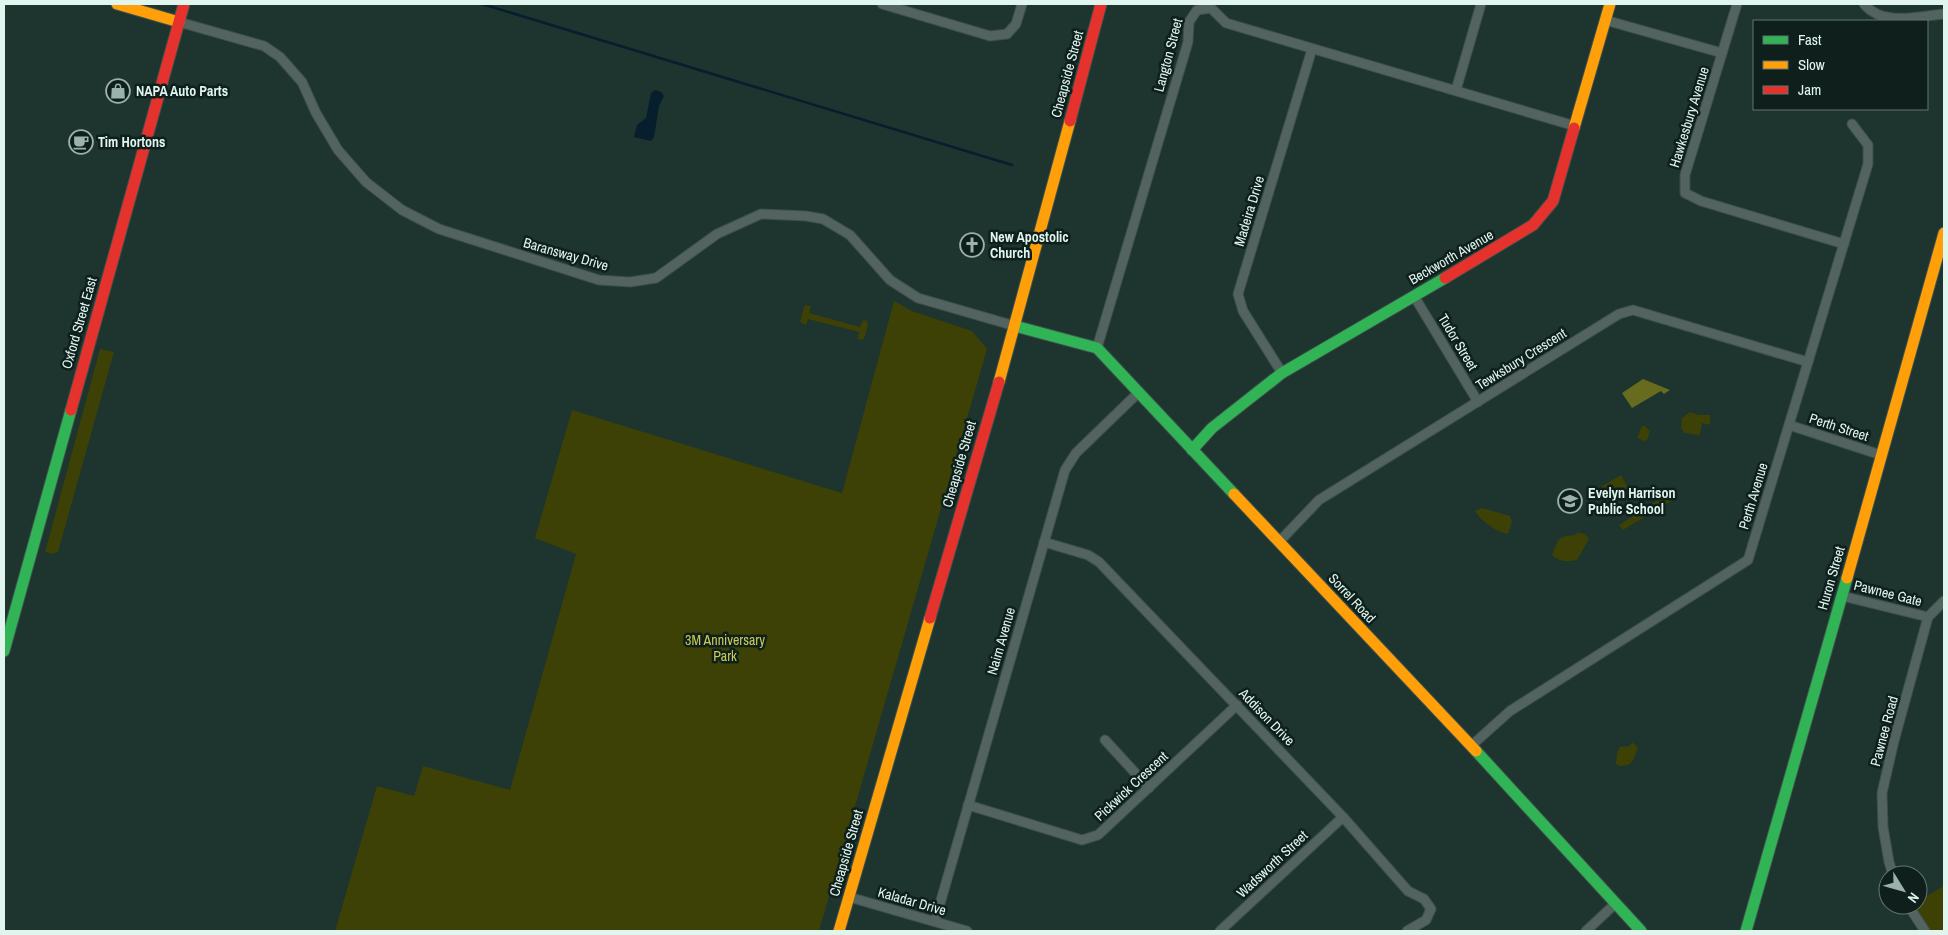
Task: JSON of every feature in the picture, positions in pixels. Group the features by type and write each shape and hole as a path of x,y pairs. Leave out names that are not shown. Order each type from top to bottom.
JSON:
{"street":[{"path":"117,4 179,22"},
{"name":"Oxford Street East","path":"4,651 184,4"},
{"path":"882,4 990,36 1007,34 1016,24 1022,4"},
{"name":"Cheapside Street","path":"839,931 1015,326 1101,4"},
{"path":"1456,90 1481,4"},
{"name":"Beckworth Avenue","path":"1192,450 1212,428 1282,373 1386,314 1525,230 1545,213 1553,201 1610,4"},
{"name":"Hawkesbury Avenue","path":"1737,4 1685,175 1685,193 1702,201 1844,244"},
{"path":"1864,4 1877,16 1888,18 1944,14"},
{"name":"Langton Street","path":"1097,348 1188,42 1189,22 1196,10 1210,8 1226,22 1575,126"},
{"path":"1606,20 1722,54"},
{"name":"Baransway Drive","path":"179,22 264,46 280,57 302,82 316,113 338,150 366,182 402,210 439,228 599,280 630,282 656,278 717,234 761,214 806,216 823,220 850,235 890,280 918,298 1015,326"},
{"name":"Madeira Drive","path":"1282,373 1243,311 1238,294 1312,49"},
{"name":"Perth Avenue","path":"1472,746 1510,711 1748,560 1868,164 1868,145 1852,124"},
{"name":"Huron Street","path":"1746,931 1944,233"},
{"name":"Tudor Street","path":"1414,296 1478,402"},
{"name":"Tewksbury Crescent","path":"1279,542 1318,500 1619,314 1633,310 1808,362"},
{"path":"1015,326 1097,348"},
{"name":"Sorrel Road","path":"1097,348 1472,746 1641,931"},
{"name":"Nairn Avenue","path":"935,922 1065,470 1076,453 1138,393"},
{"name":"Perth Street","path":"1789,425 1882,455"},
{"name":"Addison Drive","path":"1044,542 1088,555 1099,562 1343,816 1408,890 1424,899 1430,909 1426,920 1407,931"},
{"name":"Pawnee Gate","path":"1842,596 1928,617"},
{"name":"Pawnee Road","path":"1890,865 1883,827 1882,793 1894,741 1928,617 1944,601"},
{"name":"Pickwick Crescent","path":"968,805 1082,840 1098,835 1237,705"},
{"path":"1105,740 1149,788"},
{"name":"Wadsworth Street","path":"1220,931 1343,816"},
{"name":"Kaladar Drive","path":"849,897 967,931"},
{"path":"1586,931 1615,904"},
{"path":"1915,915 1925,931"}],"green space":[{"name":"3M Anniversary Park","path":"894,301 912,311 972,331 987,349 819,931 335,931 377,786 414,796 423,766 510,790 576,554 535,538 572,410 842,493"},
{"path":"806,305 811,306 809,313 860,327 863,320 867,321 868,325 864,339 858,339 859,332 808,319 806,325 800,322"},
{"path":"100,349 114,352 58,552 52,554 45,552"},
{"path":"1690,412 1699,415 1710,415 1710,425 1702,423 1700,435 1684,433 1681,427 1682,418"},
{"path":"1642,426 1645,426 1650,431 1647,440 1644,441 1637,438"},
{"path":"1621,475 1628,488 1606,500 1599,488"},
{"path":"1672,491 1676,498 1623,530 1619,525"},
{"path":"1482,508 1510,516 1512,522 1508,534 1489,526 1481,519 1475,511"},
{"path":"1577,532 1585,534 1589,539 1577,560 1563,561 1552,555 1562,537 1576,535"},
{"path":"1632,742 1638,748 1634,759 1628,765 1619,766 1616,764 1617,753 1620,747 1630,746"},
{"path":"1944,886 1944,931 1930,931 1919,915 1928,915 1928,895"}],"shaded area":[{"path":"1643,379 1670,390 1664,394 1661,391 1632,408 1622,393"}],"water":[{"path":"655,90 661,92 664,96 659,106 654,137 651,141 634,137 637,125 646,118 651,93"}],"waterway":[{"path":"482,4 1012,165"}],"traffic: fast":[{"path":"1192,450 1212,428 1282,373 1445,278"},
{"path":"1015,326 1097,348 1234,494"},
{"path":"4,651 71,410"},
{"path":"1746,931 1847,578"},
{"path":"1476,751 1641,931"}],"traffic: slow":[{"path":"117,4 179,22"},
{"path":"1574,128 1610,4"},
{"path":"999,382 1070,121"},
{"path":"1847,578 1944,233"},
{"path":"1234,494 1476,751"},
{"path":"839,931 930,618"}],"traffic: jam":[{"path":"71,410 184,4"},
{"path":"1070,121 1101,4"},
{"path":"1445,278 1533,225 1553,201 1574,128"},
{"path":"930,618 999,382"}],"place":[{"name":"NAPA Auto Parts","path":"118,91"},
{"name":"Tim Hortons","path":"81,142"},
{"name":"New Apostolic Church","path":"972,245"},
{"name":"Evelyn Harrison Public School","path":"1570,501"}]}
